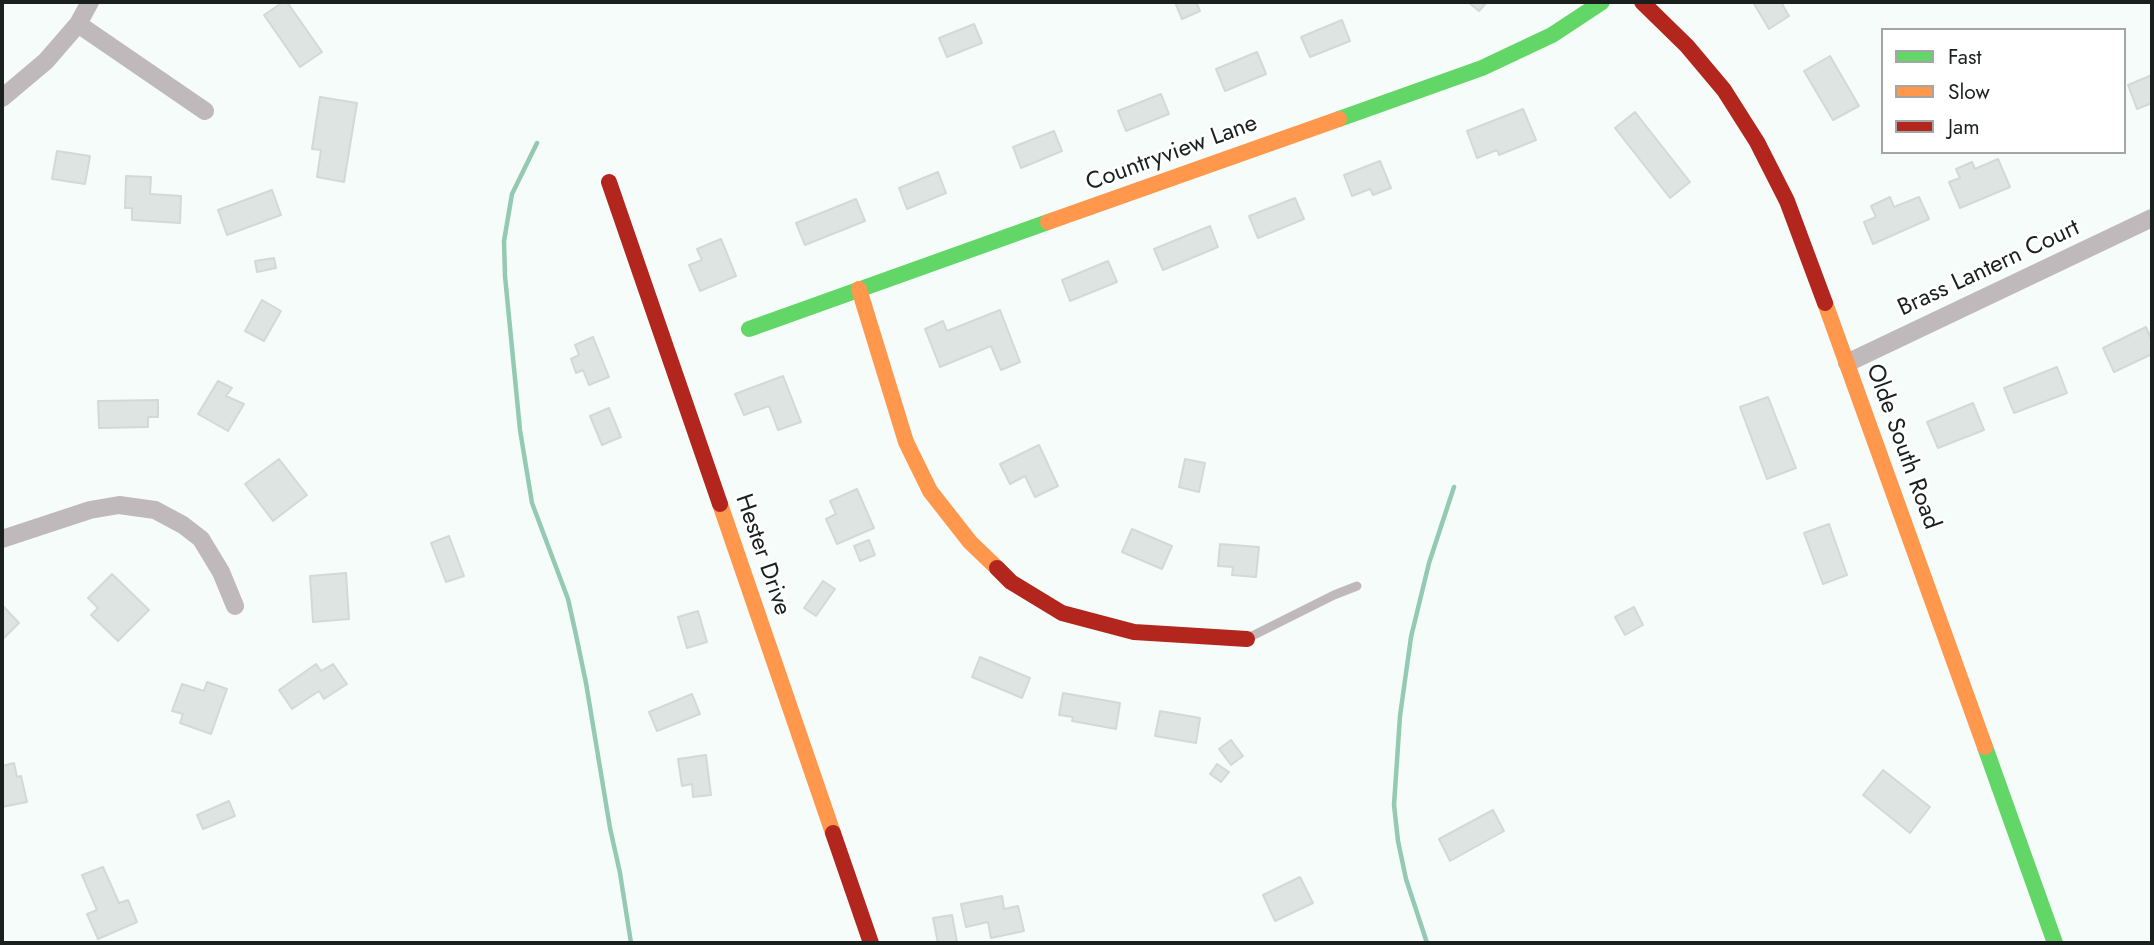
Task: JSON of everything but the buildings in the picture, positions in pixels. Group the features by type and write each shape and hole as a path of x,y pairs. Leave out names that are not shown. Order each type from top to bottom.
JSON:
{"street":[{"path":"2,98 46,61 78,24 90,2"},
{"name":"Countryview Lane","path":"749,329 1482,68 1552,35 1602,2"},
{"name":"Olde South Road","path":"1642,2 1687,46 1724,90 1757,142 1787,201 2055,943"},
{"path":"78,24 205,111"},
{"name":"Hester Drive","path":"609,182 871,943"},
{"name":"Brass Lantern Court","path":"1847,363 2152,218"},
{"path":"859,289 906,442 930,491 971,542 1011,582 1062,612 1134,632 1247,639"},
{"path":"2,539 90,510 120,505 155,510 183,525 201,539 221,572 235,606"}],"lane":[{"path":"1247,639 1357,586"}],"waterway":[{"path":"537,143 512,194 504,241 520,430 532,503 568,599 576,635 631,943"},
{"path":"1427,943 1406,879 1394,805 1400,716 1411,637 1429,563 1454,487"}],"traffic: fast":[{"path":"1339,119 1482,68 1552,35 1602,2"},
{"path":"749,329 1048,222"},
{"path":"1985,747 2055,943"}],"traffic: slow":[{"path":"1048,222 1339,119"},
{"path":"859,289 906,442 930,491 970,542 997,568"},
{"path":"1825,303 1985,747"},
{"path":"720,504 833,833"}],"traffic: jam":[{"path":"1642,2 1687,46 1724,90 1757,142 1787,201 1825,303"},
{"path":"609,182 720,504"},
{"path":"997,568 1011,582 1062,613 1134,632 1247,639"},
{"path":"833,833 871,943"}]}
